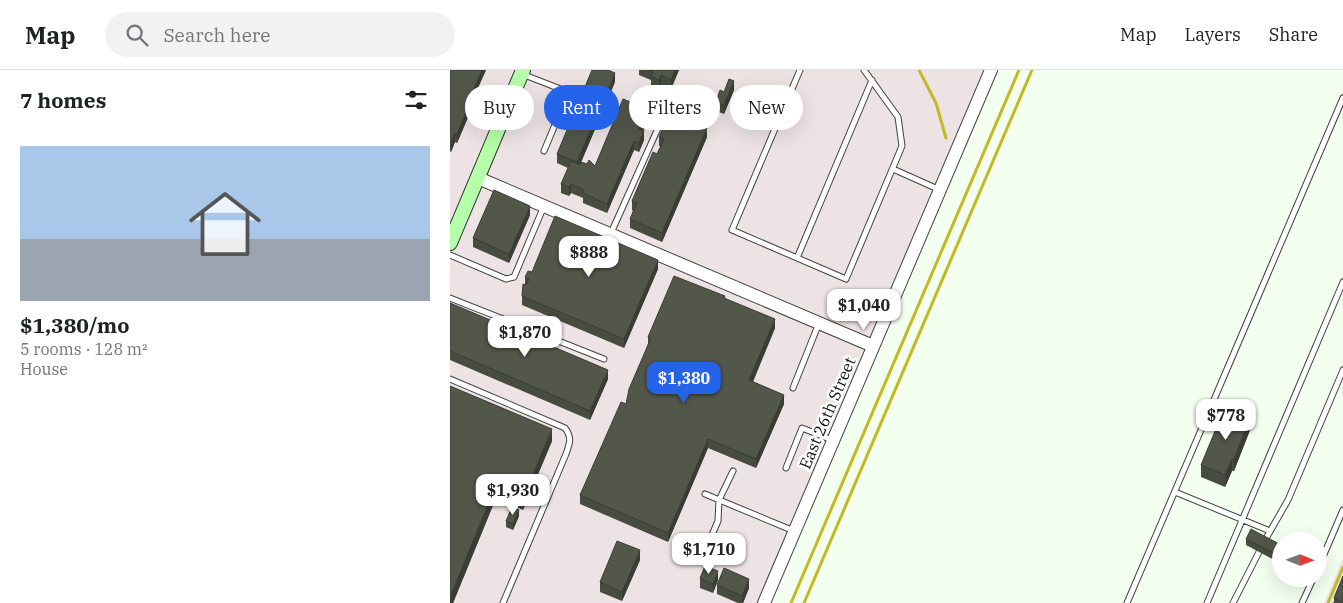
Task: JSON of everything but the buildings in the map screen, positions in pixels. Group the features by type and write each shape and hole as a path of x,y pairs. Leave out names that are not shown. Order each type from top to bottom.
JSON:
{"main road":[{"path":"450,244 523,72"}],"street":[{"name":"East 26th Street","path":"764,603 991,70"},
{"path":"478,178 873,346"}],"lane":[{"path":"800,70 732,230 846,279 902,146 898,116 864,70"},
{"path":"523,72 563,90 567,96 544,151"},
{"path":"797,258 872,80"},
{"path":"1127,603 1343,98"},
{"path":"610,234 657,130"},
{"path":"893,170 940,190"},
{"path":"450,255 506,279 514,277 544,206"},
{"path":"1207,603 1343,282"},
{"path":"450,298 604,359"},
{"path":"793,388 820,323"},
{"path":"1264,542 1288,500 1343,370"},
{"path":"450,379 565,428 570,435 570,443 566,454 503,603"},
{"path":"786,468 802,428 833,440"},
{"path":"708,544 718,521 719,500 733,471"},
{"path":"1174,492 1270,531"},
{"path":"705,494 794,532"},
{"path":"1328,545 1343,510"},
{"path":"1233,603 1259,552"},
{"path":"1302,603 1309,588"}],"shaded area":[{"path":"450,70 996,70 771,603 450,603"},
{"path":"1343,558 1343,603 1324,603"}],"railway":[{"path":"919,70 936,103 946,138"},
{"path":"791,603 1019,70"},
{"path":"804,603 1032,70"},
{"path":"1328,603 1343,567"}]}
